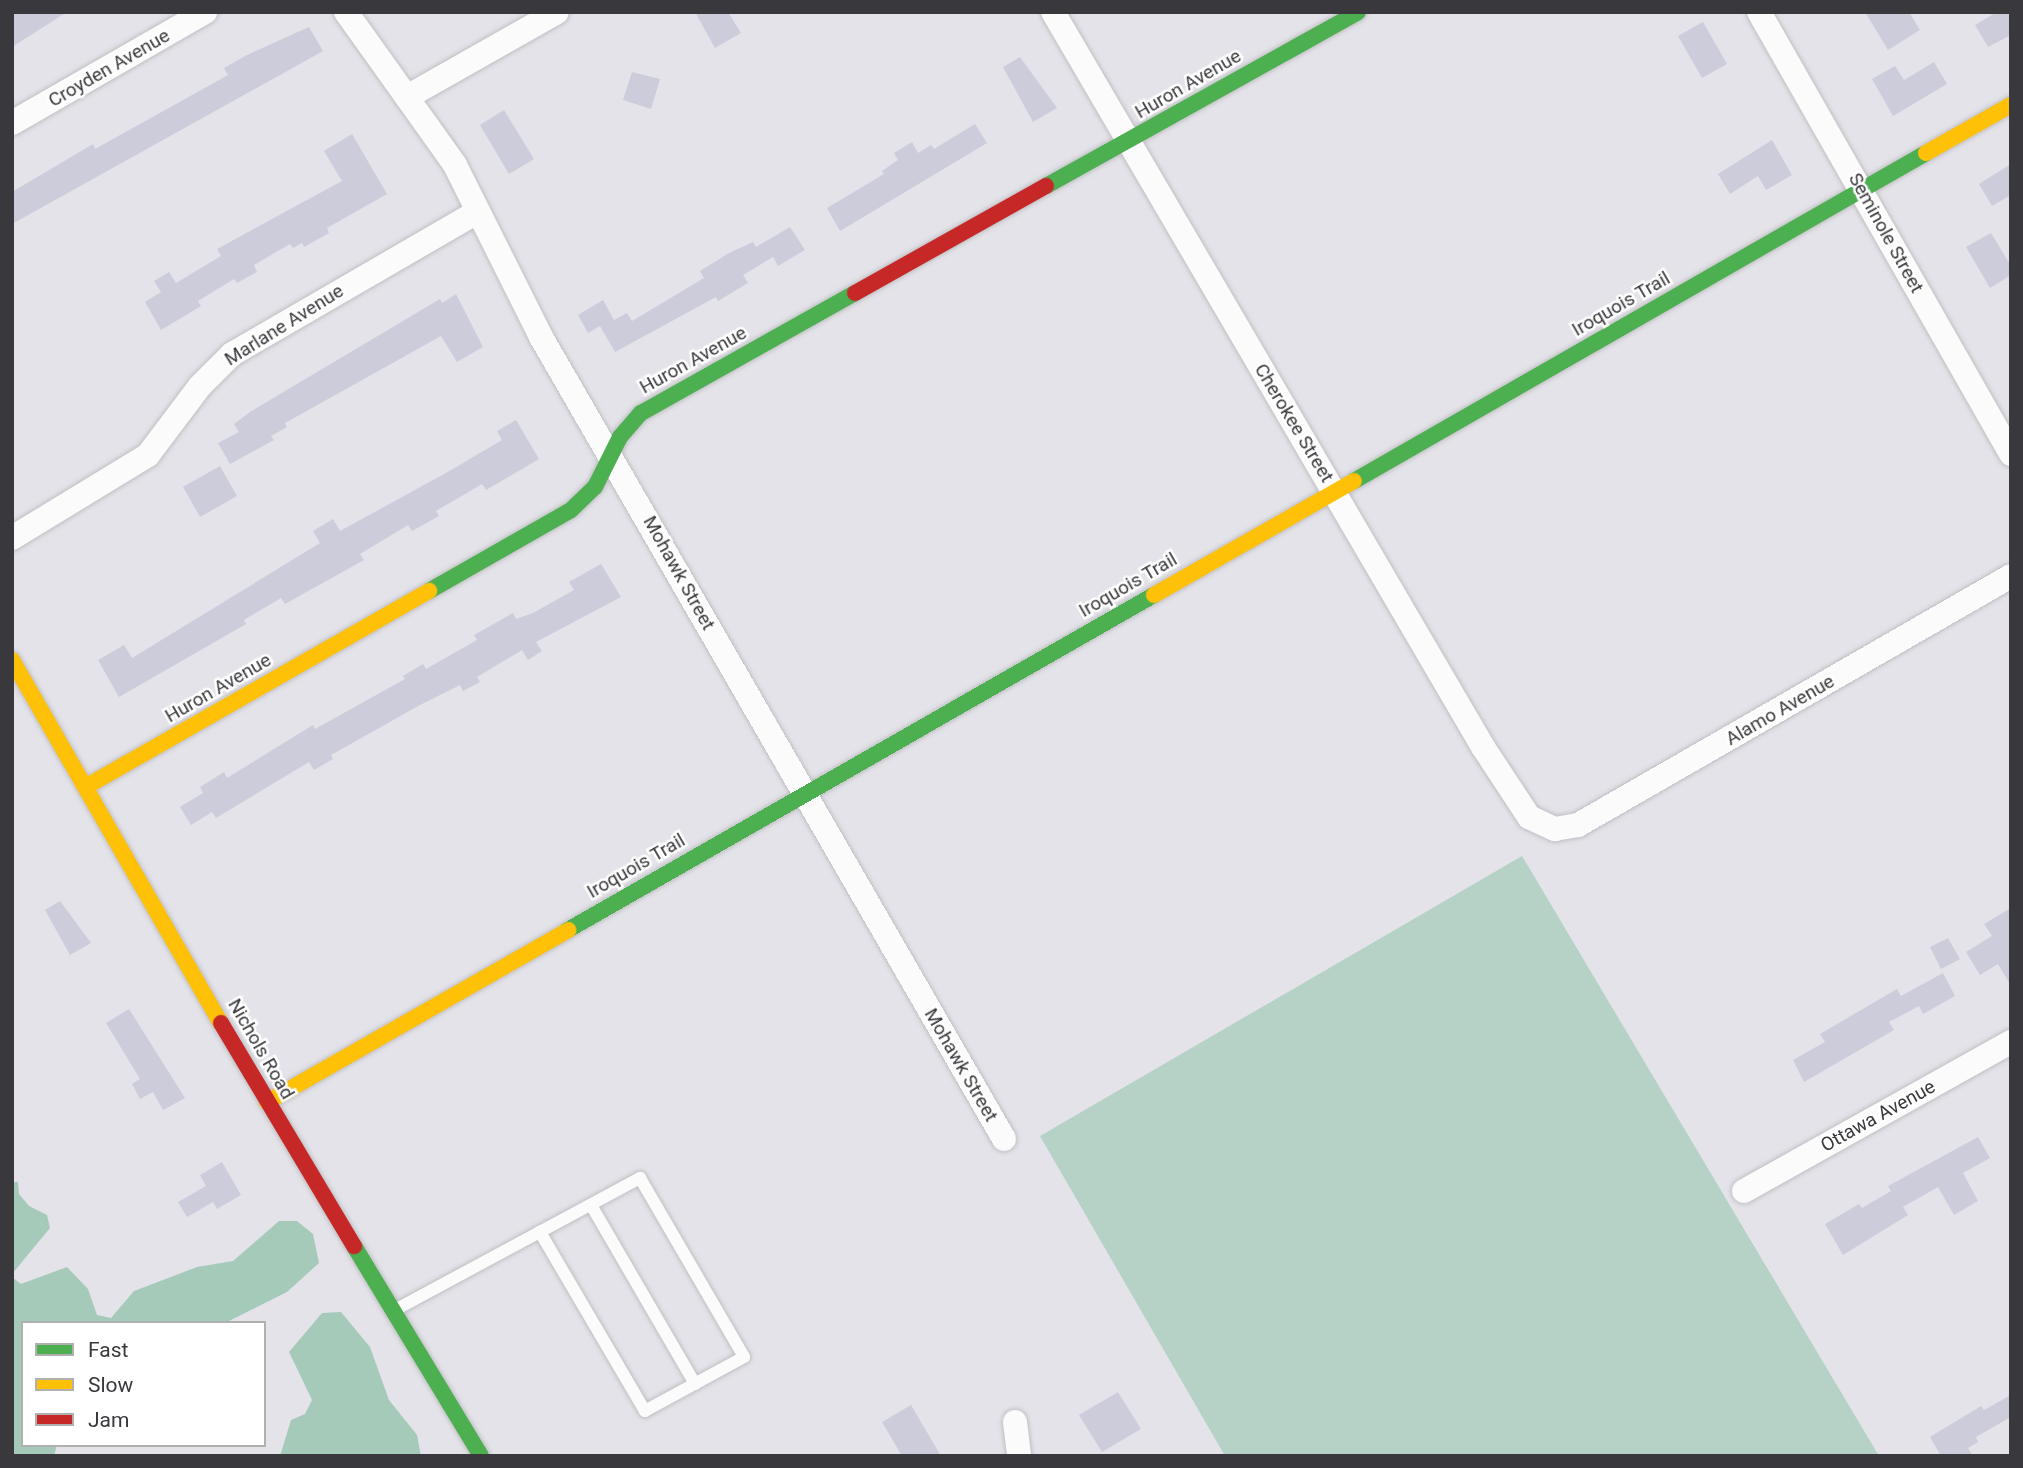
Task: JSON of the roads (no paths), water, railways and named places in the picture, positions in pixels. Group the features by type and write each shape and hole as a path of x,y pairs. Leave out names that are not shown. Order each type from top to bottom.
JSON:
{"street":[{"name":"Croyden Avenue","path":"12,123 205,12"},
{"name":"Mohawk Street","path":"346,12 455,165 541,337 612,454 803,794 1004,1139"},
{"path":"407,97 557,12"},
{"name":"Cherokee Street","path":"1053,12 1520,807 1545,825"},
{"name":"Huron Avenue","path":"87,786 552,522 595,487 628,424 640,413 1128,143 1358,12"},
{"name":"Seminole Street","path":"1759,12 2011,454"},
{"name":"Iroquois Trail","path":"267,1102 2011,105"},
{"name":"Marlane Avenue","path":"12,538 148,455 200,386 232,354 477,212"},
{"name":"Alamo Avenue","path":"1545,825 1566,829 1611,807 2011,576"},
{"name":"Nichols Road","path":"12,660 267,1102 481,1456"},
{"name":"Ottawa Avenue","path":"1744,1191 2011,1042"},
{"path":"1015,1422 1019,1456"}],"lane":[{"path":"393,1311 640,1178 744,1357 645,1411 540,1232"},
{"path":"591,1205 695,1384"}]}
